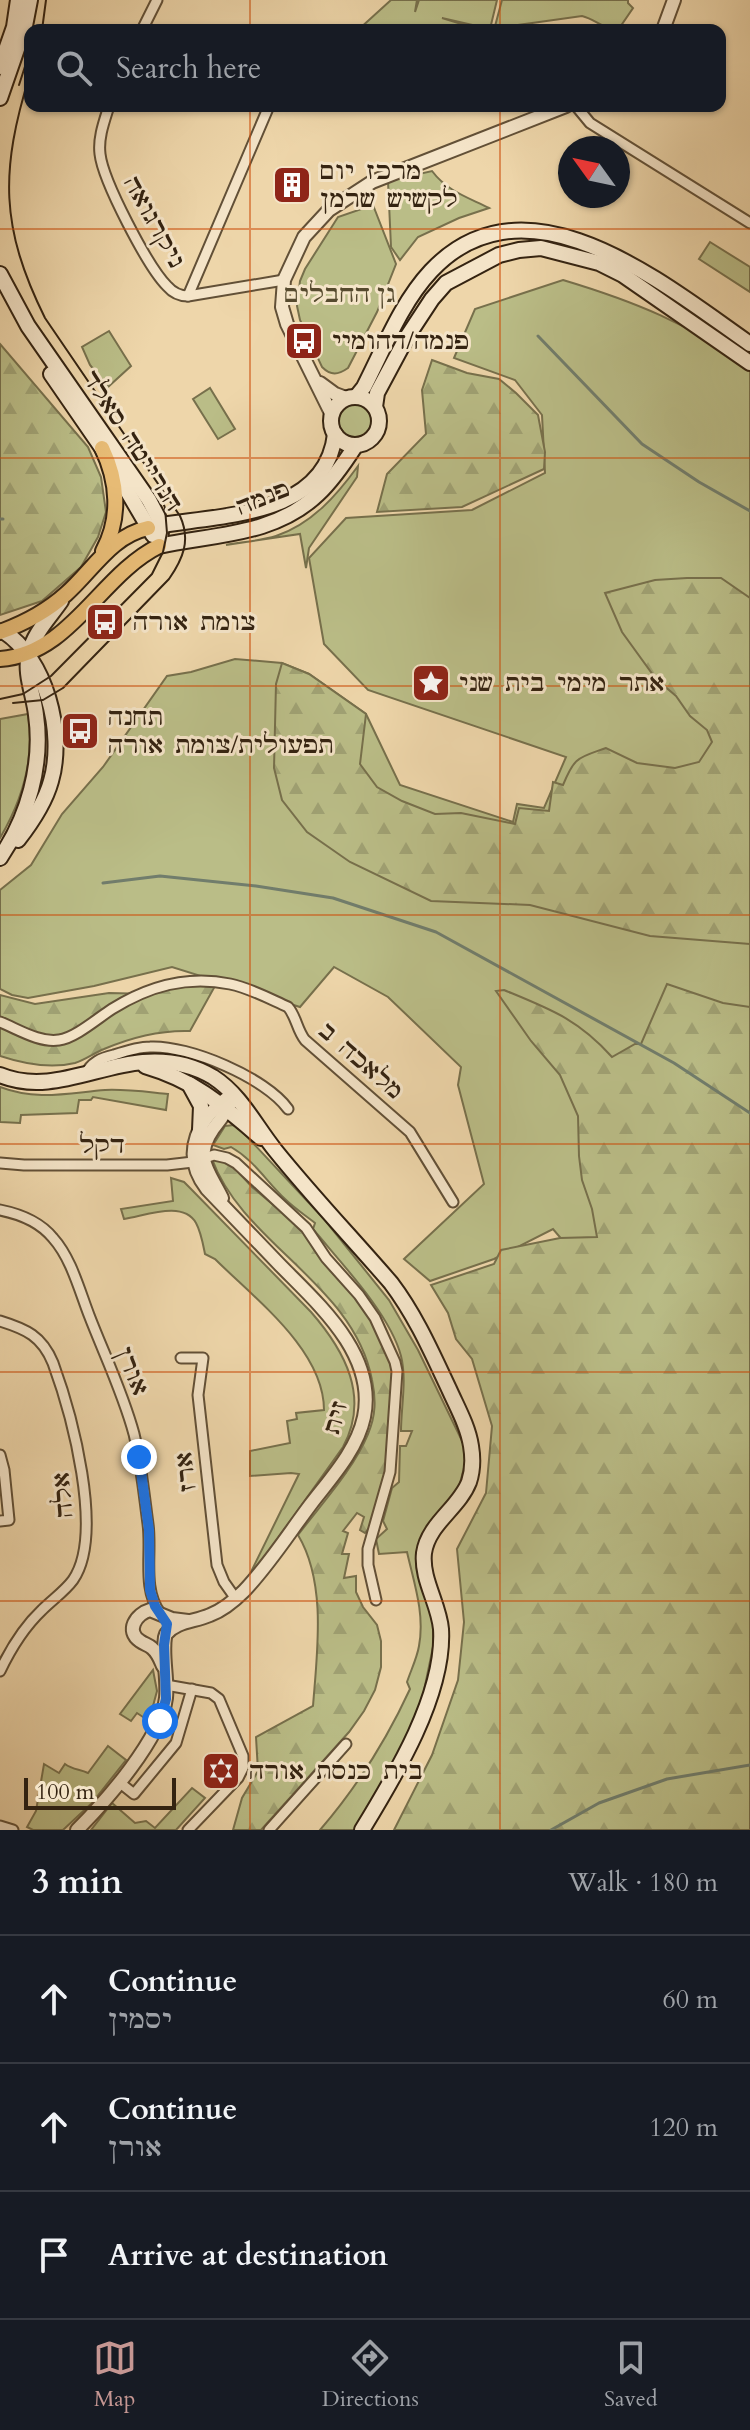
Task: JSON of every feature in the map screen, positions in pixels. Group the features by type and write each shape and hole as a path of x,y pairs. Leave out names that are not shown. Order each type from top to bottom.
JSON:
{"main road":[{"path":"0,67 14,27 18,0"},
{"path":"25,24 30,0"},
{"path":"0,98 24,29"},
{"path":"750,344 647,273 616,257 587,244 540,230 513,229 483,236 433,269 415,292 362,390 337,405 331,426 345,443 356,445 370,440 377,431 379,419 375,407 377,393 412,328 432,299 446,283 465,272 499,255 519,250 541,248 599,263 623,275 750,363"},
{"name":"הנרייטה סאלד","path":"0,274 28,326 149,500 159,546"},
{"name":"הנרייטה סאלד","path":"0,297 155,526"},
{"path":"351,397 365,399 375,407"},
{"name":"פנמה","path":"155,526 252,512 282,502 316,477 331,453 335,434"},
{"name":"פנמה","path":"159,546 248,530 284,518 318,495 356,445"},
{"path":"94,565 110,536 116,507 113,476 102,448"},
{"path":"1,631 38,616 66,594 124,536 155,526"},
{"path":"0,659 28,655 61,634 141,556 159,546"},
{"path":"0,858 25,808 36,769 38,736 27,673 28,655 38,634 66,594"},
{"path":"1,631 15,640 28,655"},
{"path":"0,1075 10,1080 42,1082 136,1063 163,1061 190,1067 215,1079 246,1109 274,1149 403,1299 436,1360 471,1444 470,1480 425,1548 424,1565 441,1627 432,1688 417,1730 362,1830"},
{"path":"136,1063 187,1081 224,1106 274,1149"},
{"path":"187,1081 201,1106 200,1130"}],"street":[{"path":"145,24 157,0"},
{"path":"665,24 674,0"},
{"name":"ניקרגואה","path":"107,112 102,128 100,155 112,193 155,271 175,293 188,296 284,280"},
{"path":"188,296 266,112"},
{"path":"332,415 284,315 284,280 304,237 317,221 346,197 372,182 551,112"},
{"path":"581,112 590,123 750,223"},
{"path":"314,379 335,394 351,397"},
{"name":"מלאכה ב","path":"0,1022 40,1039 57,1041 146,990 196,980 233,984 288,1007 305,1040 410,1132 453,1202"},
{"path":"85,1075 95,1062 132,1049 149,1047 183,1051 204,1057 266,1087 288,1109"},
{"path":"198,1160 194,1143 200,1130 233,1094"},
{"path":"198,1160 224,1106"},
{"name":"דקל","path":"0,1163 167,1165 219,1155 236,1163 306,1228 326,1258 367,1307 395,1362 398,1379 390,1472 368,1549 368,1565 376,1600"},
{"name":"זית","path":"165,1636 176,1625 215,1613 236,1599 343,1461 360,1431 365,1414 357,1363 339,1329 316,1300 227,1208 198,1160"},
{"name":"אורן","path":"0,1210 27,1219 46,1230 60,1247 74,1276 134,1434 149,1530 150,1587 154,1604 161,1614"},
{"name":"אלה","path":"0,1321 35,1336 47,1348 52,1359 81,1467 85,1532 83,1558 76,1575 26,1627 0,1671"},
{"name":"ארז","path":"181,1358 203,1358 198,1395 217,1565 236,1599"},
{"path":"0,1455 9,1520 0,1521"},
{"name":"אורן","path":"140,1614 150,1587"},
{"path":"166,1685 161,1660 149,1645 139,1640 134,1631 135,1621 140,1614 150,1610 177,1620 192,1621"},
{"path":"77,1830 119,1782 157,1728 164,1707 166,1685 167,1624 161,1614"},
{"path":"149,1645 156,1644 165,1636"},
{"path":"166,1685 211,1693 219,1699 243,1756 244,1766 240,1776 188,1830"},
{"path":"119,1782 134,1794 176,1743 192,1689"},
{"path":"269,1830 346,1744"},
{"path":"0,1826 13,1830"}],"green space":[{"path":"391,0 417,0 415,12 419,0 497,0 491,24 468,24 442,18 462,24 365,24"},
{"path":"502,0 628,0 633,8 622,24 601,24 582,16 525,24 496,24"},
{"path":"432,171 451,189 489,208 418,237 400,260 391,247 388,181"},
{"name":"גן החבלים","path":"373,205 396,264 377,312 348,368 332,373 322,367 300,320 297,306 300,281 338,217"},
{"path":"710,242 750,267 750,292 699,259"},
{"path":"563,280 661,315 728,352 750,368 750,1209 593,1276 553,1229 494,1259 430,1281 404,1259 484,1184 458,1085 461,1067 388,997 334,967 300,1007 172,967 28,998 12,995 0,989 0,890 31,865 62,814 103,767 167,676 235,659 282,663 309,674 366,714 400,785 513,822 517,804 544,808 566,757 368,690 324,644 309,558 346,518 472,510 545,473 542,415 515,380 454,358 475,309"},
{"path":"109,331 131,366 108,387 90,365 82,347"},
{"path":"0,344 88,447 101,477 106,512 98,537 81,567 42,601 0,615"},
{"path":"432,360 467,373 499,379 516,393 538,415 545,452 544,469 462,507 377,512 387,474 426,434 422,390"},
{"path":"210,388 235,429 218,439 193,399"},
{"path":"355,402 369,407 374,421 369,435 355,440 341,435 336,421 341,407"},
{"path":"358,466 357,477 309,548 306,568 300,534 226,545 270,538 301,524 332,498"},
{"path":"721,578 750,598 750,944 650,936 530,905 431,901 350,862 307,832 282,800 274,768 276,684 282,663 309,674 366,714 360,764 377,787 435,814 461,813 515,824 519,808 549,811 553,782 563,785 578,759 606,748 637,763 675,768 699,762 712,742 707,730 656,679 622,632 605,593 655,580"},
{"path":"28,714 30,746 25,778 0,838 0,719"},
{"path":"667,984 723,1003 750,1007 750,1830 394,1830 432,1755 458,1680 464,1622 457,1549 486,1493 492,1426 472,1359 456,1339 448,1313 431,1285 494,1264 501,1250 560,1238 597,1237 582,1180 578,1116 560,1075 531,1041 496,991 504,990 562,1016 587,1033 612,1057 635,1044 641,1044"},
{"path":"184,985 215,986 190,1031 136,1038 66,1065 37,1065 0,1056 0,995 35,1004 109,993 152,994"},
{"path":"0,1087 39,1095 113,1090 168,1094 166,1110 93,1097 91,1100 79,1100 77,1113 21,1115 20,1123 0,1122"},
{"path":"234,1125 324,1219 389,1300 418,1350 464,1445 466,1460 459,1487 430,1526 429,1602 433,1647 422,1700 410,1733 355,1830 320,1830 358,1780 401,1708 410,1689 407,1682 417,1655 420,1634 418,1599 407,1552 379,1554 376,1539 387,1529 383,1521 392,1488 399,1482 400,1446 406,1446 412,1431 401,1431 403,1365 387,1323 313,1229 315,1223 288,1202 239,1152 231,1147 224,1149 213,1145 225,1126"},
{"path":"212,1159 230,1163 252,1187 305,1231 371,1319 393,1373 388,1462 377,1511 365,1533 360,1530 364,1517 357,1513 343,1531 348,1533 342,1554 349,1554 344,1578 356,1576 356,1592 377,1625 381,1641 381,1667 375,1690 349,1732 261,1830 233,1830 242,1798 258,1771 256,1737 313,1706 318,1641 317,1596 307,1554 298,1535 362,1447 373,1420 374,1394 361,1346 344,1317 322,1290 248,1216 227,1189"},
{"path":"171,1178 184,1182 311,1312 343,1359 354,1393 351,1428 343,1447 249,1576 299,1474 250,1476 250,1451 290,1443 287,1421 297,1419 296,1413 324,1410 321,1388 313,1367 284,1327 215,1259 205,1254 199,1230 190,1216 182,1212 163,1211 124,1219 121,1209 173,1201"},
{"path":"153,1670 157,1691 149,1721 137,1713 131,1721 120,1714"},
{"path":"108,1746 126,1760 92,1803 63,1830 33,1830 27,1827 36,1811 44,1764 59,1773 65,1764 88,1773"},
{"path":"192,1788 205,1798 176,1830 91,1830 112,1803 135,1823 146,1821 155,1828"}],"waterway":[{"path":"538,336 642,444 750,511"},
{"path":"103,883 160,876 256,886 333,898 436,932 674,1063 750,1113"},
{"path":"551,1830 599,1803 667,1779 750,1765"}],"tram line":[{"path":"43,24 46,0"},
{"path":"19,85 24,70"},
{"path":"13,703 43,700 63,688 169,579 182,557 185,541 180,516 45,318 19,255 9,198 13,140 24,95"},
{"path":"0,699 23,694 51,676 152,574 163,552 167,533 161,496"}],"place":[{"name":"מרכז יום לקשיש שרמן","path":"292,185"},
{"name":"פנמה/דהומיי","path":"304,341"},
{"name":"צומת אורה","path":"105,622"},
{"name":"אתר מימי בית שני","path":"431,683"},
{"name":"תחנה תפעולית/צומת אורה","path":"80,731"},
{"name":"בית כנסת אורה","path":"221,1771"}],"route":[{"path":"139,1457 149,1530 150,1590 155,1606 167,1624 164,1645 166,1699 160,1721"}]}
